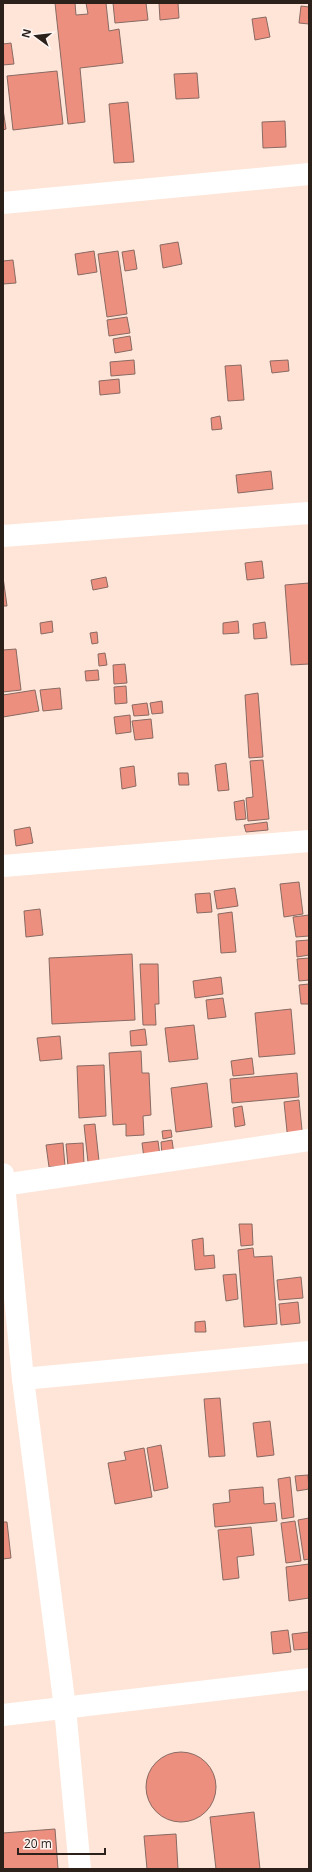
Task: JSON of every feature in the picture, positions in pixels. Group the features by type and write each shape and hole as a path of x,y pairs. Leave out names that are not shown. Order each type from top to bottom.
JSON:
{"street":[{"path":"3,203 309,174"},
{"path":"3,536 309,513"},
{"path":"3,866 309,841"},
{"path":"80,1869 65,1708 23,1379 4,1182 309,1140"},
{"path":"23,1379 309,1352"},
{"path":"3,1715 309,1679"}],"building":[{"path":"55,3 75,3 76,15 88,14 86,3 106,3 109,31 119,29 123,63 80,68 85,122 68,124"},
{"path":"113,3 146,3 148,20 115,23"},
{"path":"159,3 178,3 179,18 160,20"},
{"path":"301,6 309,7 309,24 299,23"},
{"path":"266,17 270,37 255,40 252,19"},
{"path":"11,43 14,64 3,65 3,44"},
{"path":"57,71 63,124 13,130 7,76"},
{"path":"197,73 199,98 176,99 174,74"},
{"path":"128,102 134,162 114,163 109,104"},
{"path":"3,109 6,129 3,130"},
{"path":"285,121 286,147 263,148 262,122"},
{"path":"178,242 182,264 163,268 160,245"},
{"path":"134,250 137,269 125,271 122,252"},
{"path":"94,251 97,272 78,275 75,254"},
{"path":"118,251 127,314 107,317 98,254"},
{"path":"13,260 16,283 3,284 3,261"},
{"path":"127,317 130,333 109,336 107,320"},
{"path":"130,336 132,350 115,353 113,339"},
{"path":"134,360 135,374 111,376 110,362"},
{"path":"288,360 289,371 272,373 270,361"},
{"path":"241,365 244,400 228,401 225,366"},
{"path":"119,379 120,393 100,395 99,381"},
{"path":"220,416 222,429 212,430 211,418"},
{"path":"271,471 273,489 238,493 236,475"},
{"path":"262,561 264,578 247,580 245,563"},
{"path":"3,577 7,606 3,606"},
{"path":"106,577 108,587 93,590 91,580"},
{"path":"309,583 309,664 291,665 285,585"},
{"path":"52,621 53,632 41,634 40,623"},
{"path":"238,621 239,633 223,634 223,623"},
{"path":"265,622 267,638 254,639 253,624"},
{"path":"97,632 98,643 92,644 90,633"},
{"path":"16,649 21,690 3,692 3,650"},
{"path":"105,653 107,665 99,666 98,654"},
{"path":"125,664 127,683 114,684 113,665"},
{"path":"98,670 99,680 86,681 85,671"},
{"path":"126,686 127,703 115,704 114,687"},
{"path":"60,688 62,709 43,711 40,690"},
{"path":"35,690 39,711 3,717 3,695"},
{"path":"258,693 263,757 249,758 245,695"},
{"path":"162,701 163,713 152,714 150,703"},
{"path":"147,703 149,715 134,716 132,705"},
{"path":"130,715 131,732 116,734 114,717"},
{"path":"151,719 153,738 135,740 132,721"},
{"path":"263,760 269,819 248,821 246,798 253,797 250,761"},
{"path":"226,763 229,790 218,791 215,765"},
{"path":"134,766 136,786 122,789 120,768"},
{"path":"178,773 188,773 189,785 179,785"},
{"path":"244,800 246,819 236,820 234,802"},
{"path":"267,822 268,830 246,832 244,825"},
{"path":"30,827 33,843 16,846 14,830"},
{"path":"299,882 303,914 284,917 280,884"},
{"path":"235,888 238,906 217,909 214,891"},
{"path":"210,893 212,912 197,913 195,894"},
{"path":"40,909 43,935 26,937 24,911"},
{"path":"232,912 236,952 221,953 218,914"},
{"path":"309,915 309,936 296,937 293,917"},
{"path":"309,940 309,955 297,957 296,941"},
{"path":"132,954 135,1020 52,1024 49,958"},
{"path":"309,958 309,980 299,981 297,959"},
{"path":"140,964 158,964 159,1004 155,1004 156,1025 143,1025"},
{"path":"221,977 223,994 195,998 193,981"},
{"path":"309,984 309,1004 301,1004 299,985"},
{"path":"223,998 226,1017 208,1019 206,1000"},
{"path":"291,1009 295,1054 259,1057 255,1013"},
{"path":"194,1025 198,1059 169,1062 165,1028"},
{"path":"145,1029 147,1045 131,1046 130,1031"},
{"path":"60,1036 62,1059 40,1061 37,1038"},
{"path":"141,1051 142,1073 149,1073 151,1115 143,1116 144,1135 126,1136 126,1124 113,1125 109,1053"},
{"path":"252,1058 254,1074 233,1076 231,1061"},
{"path":"104,1065 106,1116 79,1118 77,1066"},
{"path":"297,1073 299,1097 232,1103 230,1079"},
{"path":"207,1083 212,1127 176,1132 171,1088"},
{"path":"299,1100 303,1140 288,1141 284,1102"},
{"path":"242,1106 245,1125 235,1127 233,1108"},
{"path":"95,1124 99,1161 88,1162 84,1125"},
{"path":"171,1130 172,1137 163,1139 162,1131"},
{"path":"172,1140 174,1154 162,1155 161,1142"},
{"path":"158,1141 160,1156 144,1158 142,1143"},
{"path":"63,1143 65,1166 49,1167 46,1145"},
{"path":"83,1143 84,1164 68,1166 66,1144"},
{"path":"239,1224 252,1224 253,1245 241,1246"},
{"path":"203,1238 204,1256 214,1255 215,1268 195,1270 192,1240"},
{"path":"253,1248 254,1257 272,1256 277,1324 244,1327 238,1250"},
{"path":"236,1274 238,1299 226,1301 223,1275"},
{"path":"301,1277 303,1298 279,1300 277,1280"},
{"path":"298,1302 300,1323 281,1325 279,1304"},
{"path":"205,1321 206,1332 195,1332 195,1322"},
{"path":"220,1398 225,1456 209,1457 204,1399"},
{"path":"270,1421 274,1455 257,1457 253,1423"},
{"path":"161,1445 168,1488 154,1491 147,1448"},
{"path":"144,1448 152,1497 115,1504 108,1463 126,1460 124,1452"},
{"path":"308,1475 309,1489 297,1491 295,1476"},
{"path":"290,1477 294,1517 282,1519 278,1479"},
{"path":"263,1487 264,1504 275,1503 277,1521 215,1527 213,1504 230,1502 229,1490"},
{"path":"309,1518 309,1559 304,1560 298,1520"},
{"path":"295,1521 301,1561 286,1563 281,1523"},
{"path":"3,1522 7,1522 11,1558 3,1559"},
{"path":"251,1527 254,1555 237,1557 239,1578 223,1580 218,1530"},
{"path":"309,1564 309,1598 289,1601 286,1567"},
{"path":"288,1630 291,1652 273,1654 271,1632"},
{"path":"309,1632 309,1649 294,1650 292,1634"},
{"path":"181,1752 194,1755 206,1762 213,1774 216,1787 213,1800 206,1812 194,1819 181,1822 168,1819 156,1812 149,1800 146,1787 149,1774 156,1762 168,1755"},
{"path":"254,1812 260,1869 216,1869 210,1817"},
{"path":"55,1829 58,1869 3,1869 3,1833"},
{"path":"176,1834 178,1869 147,1869 144,1836"}]}
